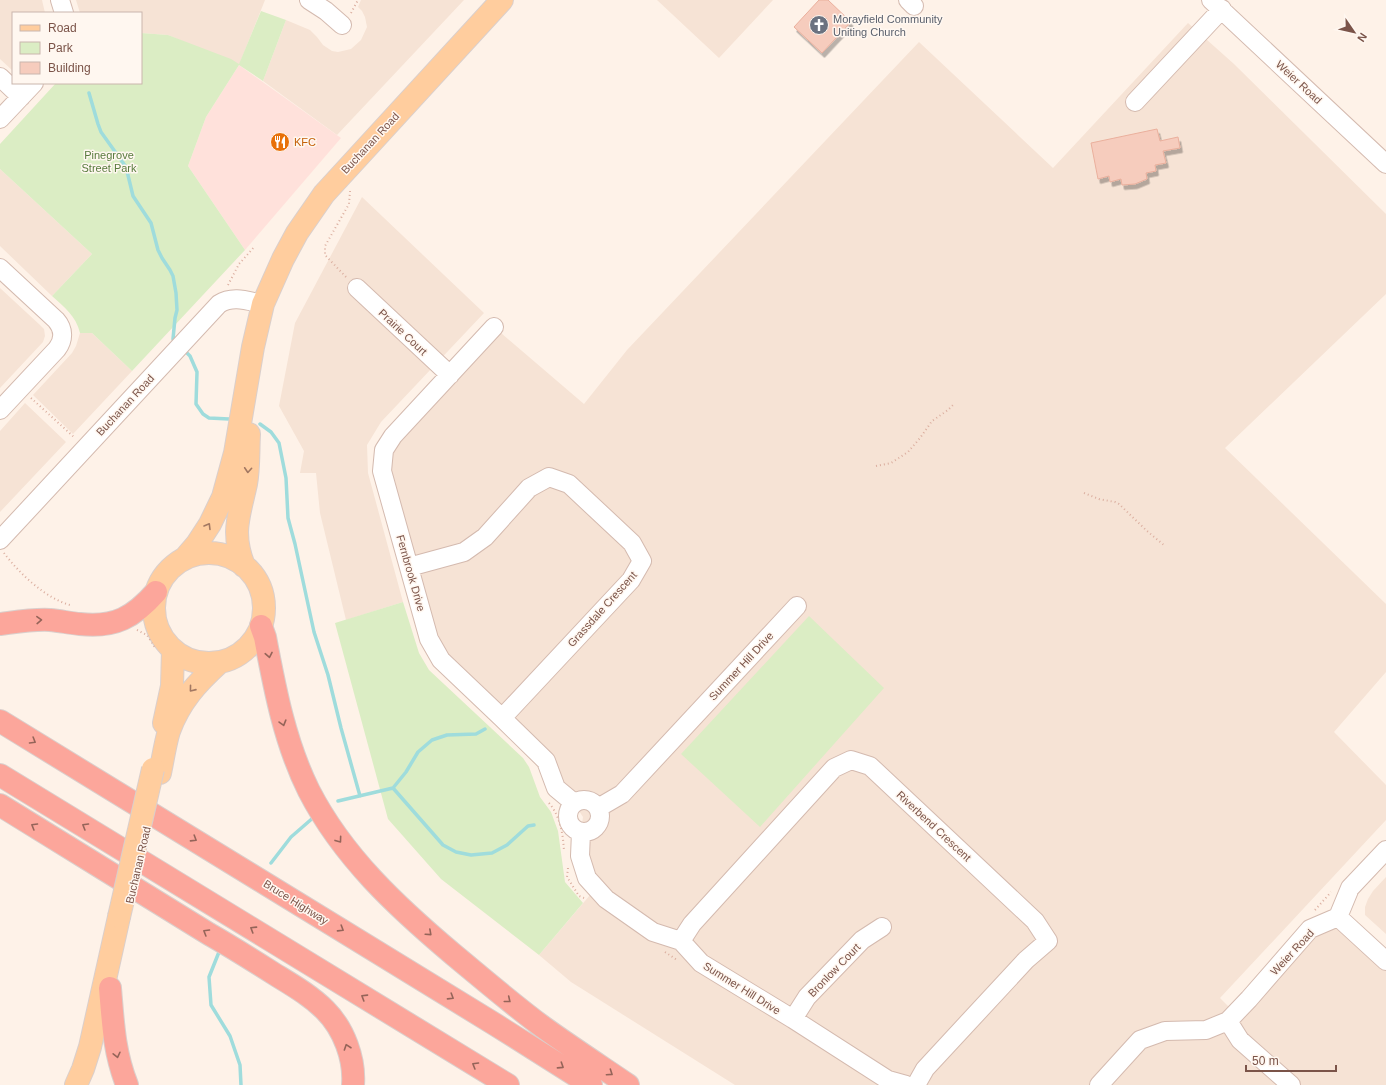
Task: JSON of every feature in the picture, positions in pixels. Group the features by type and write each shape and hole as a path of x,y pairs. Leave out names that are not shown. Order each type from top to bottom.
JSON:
{"highway":[{"path":"0,624 47,620 90,625 118,621 139,610 156,592"},
{"path":"261,626 282,717 297,764 318,808 331,829 356,862 406,912 478,975 543,1027 628,1085"},
{"name":"Bruce Highway","path":"0,721 496,1024 591,1085"},
{"path":"0,775 508,1085"},
{"path":"0,805 304,992 316,1001 336,1024 345,1040 351,1060 353,1085"},
{"path":"110,988 114,1041 127,1085"}],"main road":[{"name":"Buchanan Road","path":"185,558 197,544 210,524 228,483 235,453 253,347 263,304 283,259 297,233 324,194 502,0"},
{"name":"Buchanan Road","path":"244,566 238,545 237,521 247,475 253,347"},
{"path":"200,553 216,553 231,557 244,566 257,580 262,592 264,610 261,626 245,650 235,656 220,662 206,663 192,661 173,650 162,638 156,624 154,608 156,592 159,584 167,572 185,558 200,553"},
{"name":"Buchanan Road","path":"76,1085 90,1047 157,771 172,686 173,650"},
{"name":"Buchanan Road","path":"157,771 169,732 181,705 197,683 220,662"},
{"name":"Buchanan Road","path":"92,1085 92,1075 110,988 122,919"}],"street":[{"path":"60,0 64,12"},
{"path":"309,0 326,11 342,25"},
{"path":"1135,102 1216,5"},
{"name":"Weier Road","path":"1216,5 1386,164"},
{"path":"0,77 21,97"},
{"path":"0,119 33,84"},
{"path":"0,268 56,320 61,326 62,341 57,349 0,410"},
{"name":"Prairie Court","path":"357,288 450,375"},
{"path":"225,300 240,299 263,304"},
{"name":"Buchanan Road","path":"0,540 85,447 225,300"},
{"name":"Fernbrook Drive","path":"494,328 393,436 384,450 382,471 429,639 441,660 546,761 556,788 574,803"},
{"name":"Grassdale Crescent","path":"409,567 464,552 485,537 529,488 549,477 569,484 632,543 642,562 631,580 502,718"},
{"name":"Summer Hill Drive","path":"598,808 622,794 797,606"},
{"name":"Riverbend Crescent","path":"681,941 692,924 834,768 851,760 870,766 1035,921 1048,941 1026,960 931,1063 916,1085"},
{"path":"579,801 588,801 593,803 598,808 600,814 599,821 593,830 580,832 575,830 568,822 568,811 574,803 579,801"},
{"name":"Summer Hill Drive","path":"580,832 580,856 587,878 606,899 653,932 681,941 701,963 888,1080 906,1085"},
{"path":"1386,850 1350,888 1338,917 1386,961"},
{"name":"Weier Road","path":"1228,1022 1310,929 1338,917"},
{"name":"Bronlow Court","path":"794,1020 807,997 862,940 882,927"},
{"path":"1099,1085 1140,1040 1165,1031 1206,1030 1228,1022 1240,1040 1290,1085"}],"path":[{"path":"351,185 349,204 325,246 324,255 357,288"},
{"path":"225,300 228,286 239,264 255,246"},
{"path":"26,398 32,398 85,447"},
{"path":"876,466 891,463 908,452 932,421 954,404"},
{"path":"1084,493 1099,499 1120,504 1147,531 1165,546"},
{"path":"547,799 555,810 563,834 564,857"},
{"path":"566,863 568,868 567,877 579,896 589,900"},
{"path":"660,949 680,962"}],"shaded area":[{"path":"0,0 42,0 45,12 12,12 12,70 0,59"},
{"path":"76,0 265,0 239,65 168,35 142,33 142,12 80,12"},
{"path":"361,0 464,0 337,135 263,81 286,20 310,30 323,45 332,51 338,52 351,49 361,40 367,27 365,17 358,7"},
{"path":"657,0 773,0 719,58"},
{"path":"1188,23 1234,64 1386,214 1386,294 1225,448 1386,604 1386,672 1334,732 1386,785 1386,820 1220,998 1235,1013 1310,929 1338,917 1386,961 1386,1085 735,1085 571,982 539,955 596,888 581,832 583,817 546,761 441,660 384,450 494,327 584,404 627,350 919,42 1053,168"},
{"path":"239,65 341,138 245,250 188,166 206,117"},
{"path":"0,169 92,254 52,296 0,246"},
{"path":"362,197 484,313 381,422 367,445 368,473 403,602 346,620 320,513 316,473 300,473 304,451 279,406 295,323"},
{"path":"0,288 44,329 45,336 43,342 0,388"},
{"path":"80,333 92,333 132,371 73,434 33,395 72,353"},
{"path":"25,403 66,442 0,512 0,431"},
{"path":"1386,877 1386,934 1365,915 1365,907 1373,891"}],"green space":[{"name":"Pinegrove Street Park","path":"261,11 286,20 263,81 239,65 206,117 188,166 245,250 132,371 92,333 80,333 73,317 52,296 92,254 0,169 0,144 55,84 142,84 142,33 168,35 231,59 239,64"},
{"path":"403,602 419,653 429,670 523,758 529,767 540,797 551,812 558,831 565,882 583,903 539,955 441,879 388,819 335,623"},
{"path":"809,616 884,688 760,827 681,754"}],"building":[{"path":"819,0 828,0 851,22 822,53 794,27"},
{"path":"1157,129 1160,141 1178,137 1180,148 1163,151 1166,163 1155,165 1156,171 1146,173 1147,179 1135,184 1122,185 1121,179 1110,182 1109,176 1098,179 1091,143"}],"waterway":[{"path":"89,93 101,132 126,167 133,196 151,223 158,250 173,276 177,310 173,339"},
{"path":"187,353 190,356 197,372 196,404 203,414 209,418 229,419"},
{"path":"260,424 271,432 279,443 286,478 288,518 314,632 328,675 360,796"},
{"path":"338,801 393,788 406,772 418,752 432,740 447,735 476,734 485,729"},
{"path":"393,788 443,845 456,852 471,855 492,853 507,845 528,826 534,825"},
{"path":"271,863 291,837 314,817"},
{"path":"219,952 209,977 211,1005 230,1036 240,1065 241,1085"}],"place":[{"name":"Morayfield Community Uniting Church","path":"819,25"},
{"name":"KFC","path":"280,142"}]}
